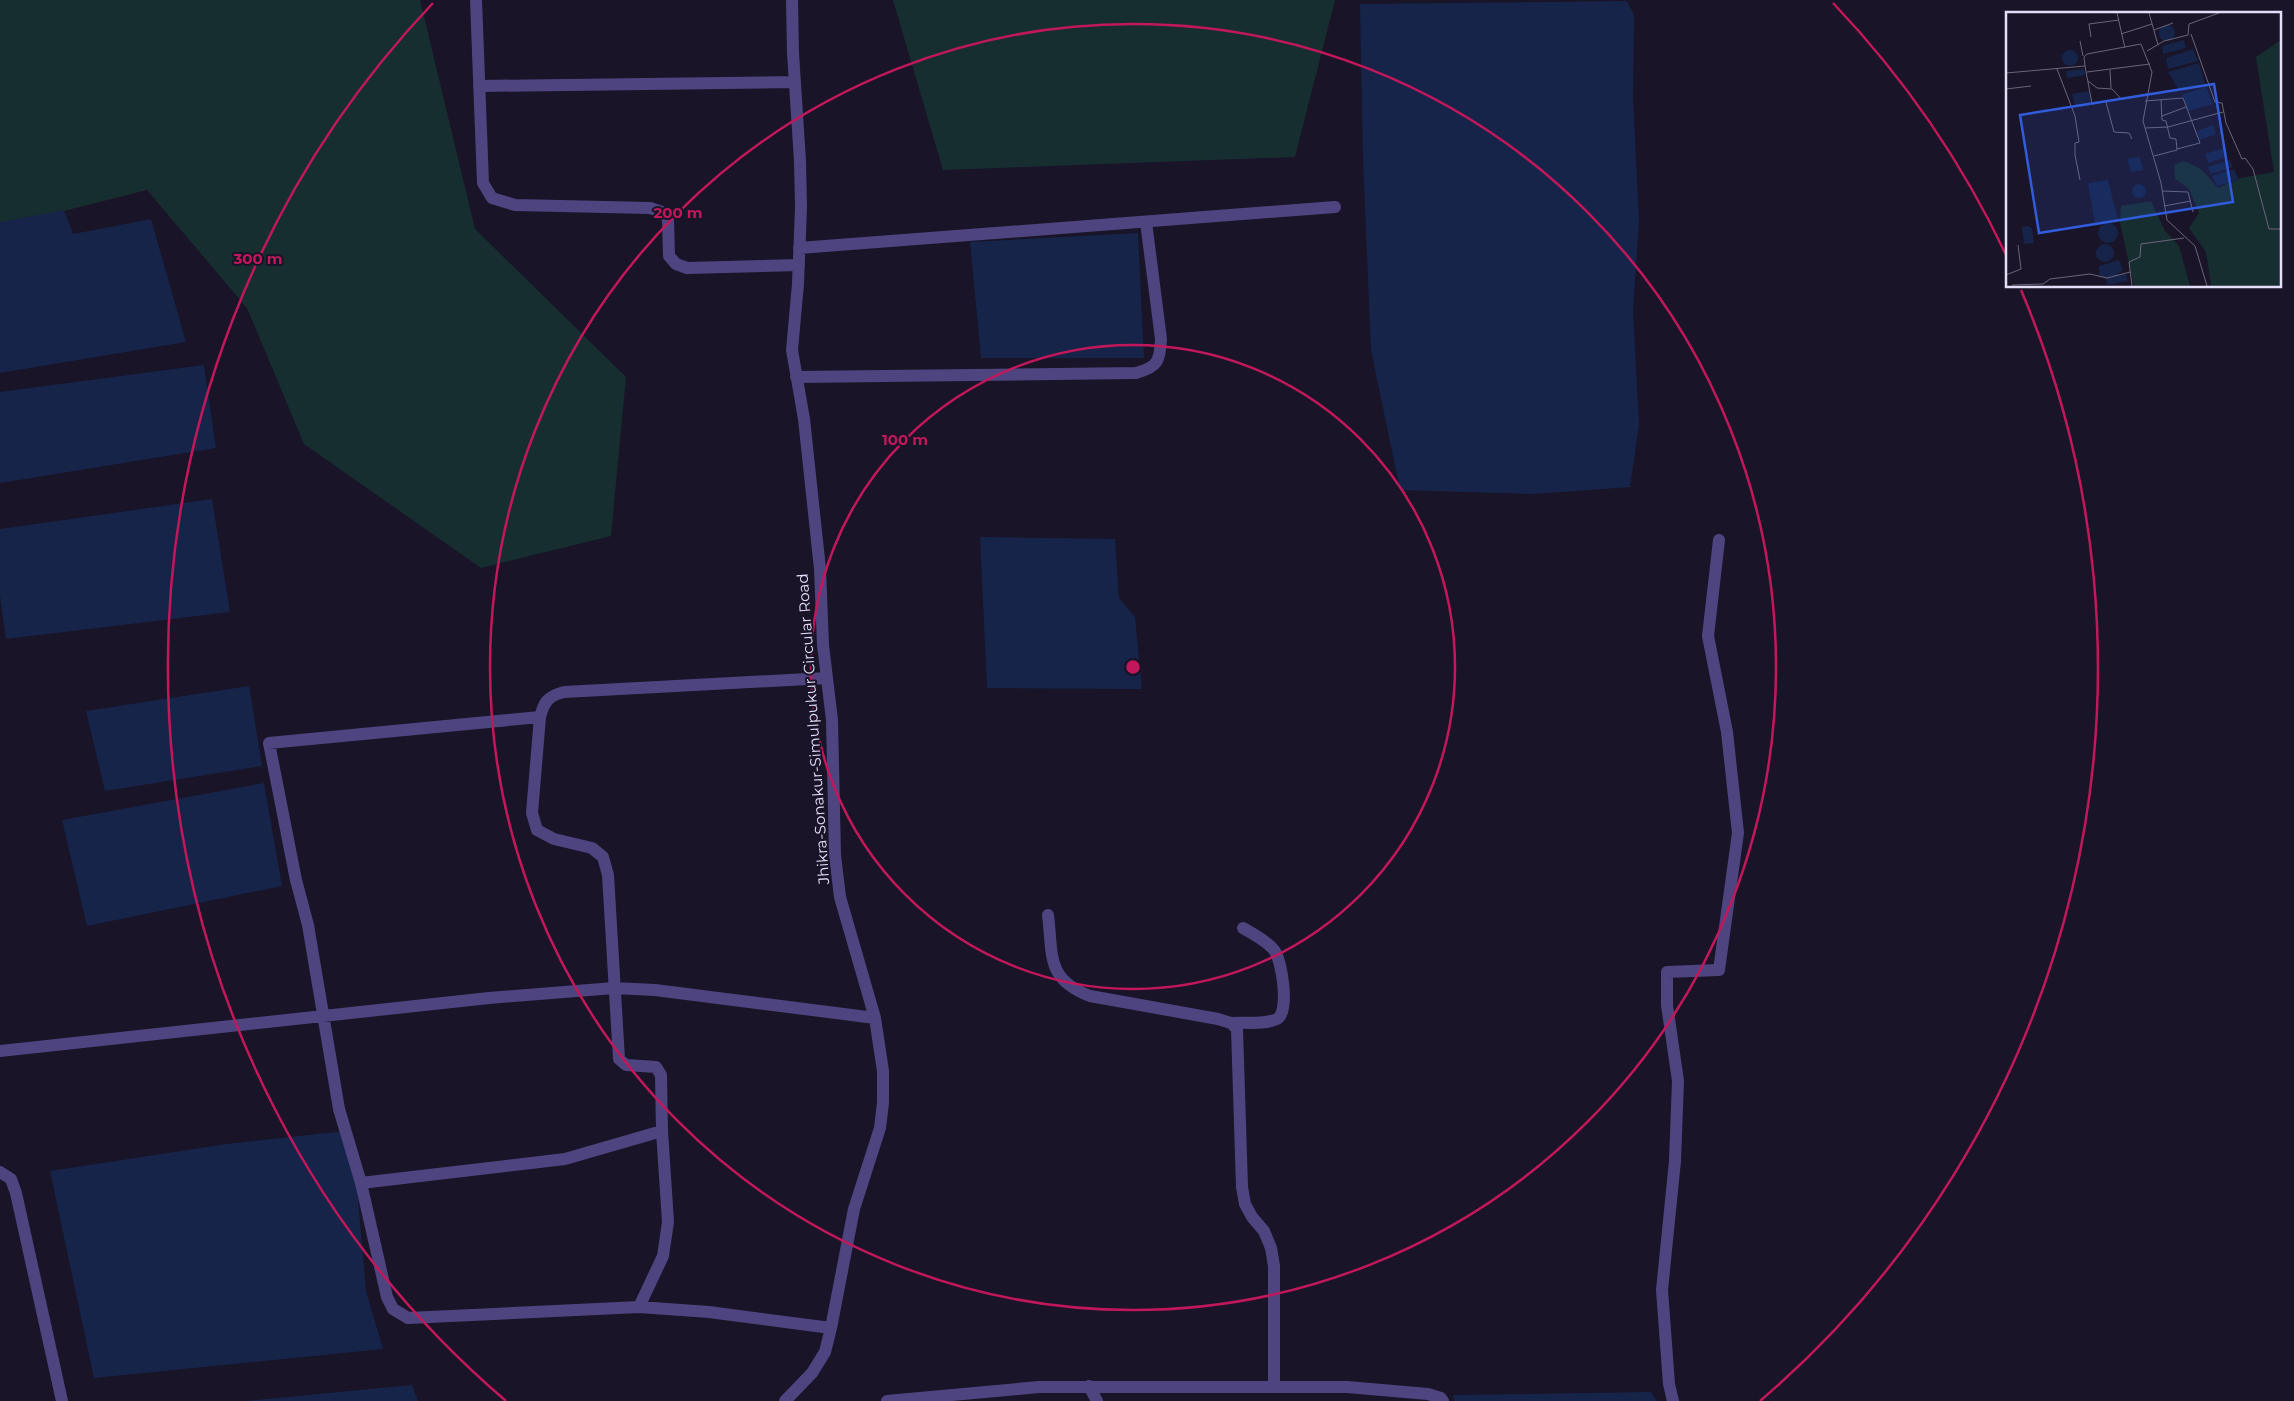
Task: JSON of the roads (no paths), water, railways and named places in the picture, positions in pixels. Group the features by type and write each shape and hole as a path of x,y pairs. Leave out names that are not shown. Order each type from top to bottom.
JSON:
{"street":[{"path":"476,0 483,182 492,198 515,205 650,208 662,212 668,219 669,256 676,264 687,268 799,265"},
{"name":"Jhikra-Sonakur-Simulpukur Circular Road","path":"784,1401 812,1373 825,1352 854,1209 880,1128 883,1071 875,1018 840,897 835,855 832,720 826,678 820,569 810,472 792,350 799,265 800,161 792,0"},
{"path":"479,86 795,82"},
{"path":"799,248 1335,208"},
{"path":"796,378 1136,373 1151,369 1160,358 1161,339 1146,222"},
{"path":"1673,1401 1669,1384 1662,1290 1675,1161 1678,1081 1667,1005 1667,972 1719,970 1738,833 1727,732 1708,636 1719,540"},
{"path":"639,1307 663,1256 667,1237 661,1075 656,1067 626,1065 619,1059 608,875 603,857 592,848 554,839 537,830 532,813 540,717 544,702 554,694 564,692 826,678"},
{"path":"540,717 269,743 296,880 308,925 339,1109 360,1183 386,1297 393,1309 408,1318 639,1307 709,1312 831,1328"},
{"path":"1048,915 1054,962 1060,978 1072,989 1090,996 1218,1018 1231,1023 1278,1019 1283,1012 1284,1000 1278,956 1273,949 1243,928"},
{"path":"0,1051 490,998 614,988 655,990 875,1018"},
{"path":"1231,1023 1236,1029 1238,1040 1242,1187 1245,1204 1252,1217 1264,1231 1271,1248 1274,1266 1274,1386"},
{"path":"360,1183 565,1159 662,1130"},
{"path":"0,1172 11,1179 16,1193 62,1401"},
{"path":"1089,1386 1098,1401"},
{"path":"887,1401 1003,1389 1089,1386 1274,1386 1356,1387 1428,1394 1441,1398 1443,1401"}],"water":[{"path":"1627,1 1634,15 1633,99 1639,220 1633,311 1639,424 1630,487 1534,494 1400,490 1371,350 1363,160 1360,4"},
{"path":"64,210 73,234 151,219 186,342 0,373 0,222"},
{"path":"1138,233 1144,358 981,358 970,242"},
{"path":"204,365 216,448 0,483 0,392"},
{"path":"212,499 230,612 6,639 0,596 0,529"},
{"path":"980,537 1115,539 1119,598 1135,617 1142,689 987,688"},
{"path":"249,686 262,766 105,791 86,711"},
{"path":"264,783 282,886 87,926 62,820"},
{"path":"345,1131 355,1164 366,1291 383,1349 94,1378 50,1171 227,1144"},
{"path":"412,1385 418,1401 245,1401"},
{"path":"1651,1392 1657,1401 1454,1401 1453,1395"}]}
